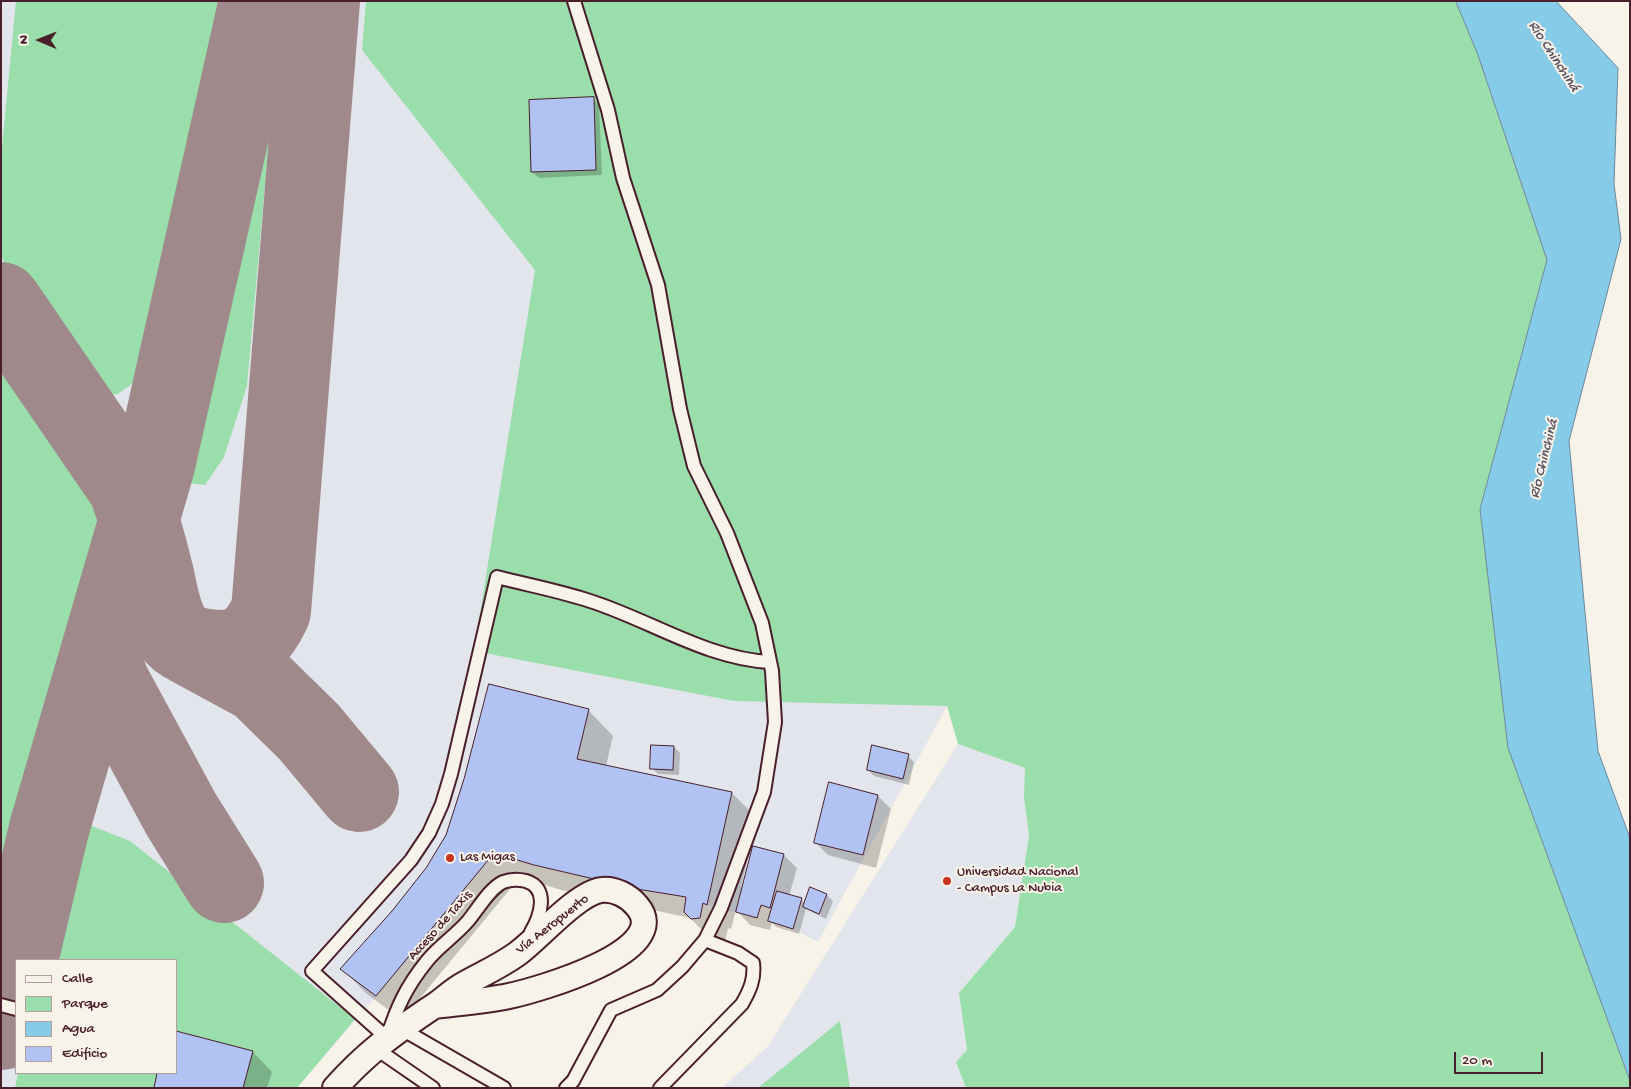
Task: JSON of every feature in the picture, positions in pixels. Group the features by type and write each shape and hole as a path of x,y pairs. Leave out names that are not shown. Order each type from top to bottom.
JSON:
{"street":[{"name":"Vía Aeropuerto","path":"335,1088 356,1064 387,1038 459,987 518,954 572,907 600,890 611,890 622,894 639,907 643,915 642,929 638,939 624,952 609,960 558,982 509,996 434,1006"}],"lane":[{"path":"566,1088 574,1080 611,1010 657,990 682,967 705,940 721,908 764,792 775,722 770,662 762,623 727,533 694,466 680,409 658,285 623,178 608,110 574,1"},
{"path":"433,1088 387,1038 312,971 411,860 429,833 442,804 451,774 497,577 590,601 722,653 749,661 770,662"},
{"name":"Acceso de Taxis","path":"387,1038 400,1001 428,960 457,933 497,886 514,880 534,886 541,899 538,920 518,954"},
{"path":"660,1088 742,1004 751,988 755,973 753,963 738,952 705,940"},
{"path":"1,1005 15,1009"},
{"path":"387,1038 504,1088"}],"shaded area":[{"path":"1,1 684,1 947,706 818,942 793,929 768,921 772,909 761,905 757,918 703,904 700,918 691,919 684,912 686,897 637,889 494,853 417,949 297,1088 1,1088"},
{"name":"Universidad Nacional - Campus La Nubia","path":"958,744 1025,768 1024,798 1029,835 1015,927 959,993 967,1050 956,1062 966,1088 722,1088 768,1046"}],"green space":[{"path":"16,1 237,1 142,376 118,394 94,397 71,371 1,257 1,158"},
{"path":"366,1 1456,1 1478,55 1547,260 1480,509 1508,748 1630,1081 1630,1088 966,1088 956,1062 967,1050 959,993 1015,927 1029,835 1024,798 1025,768 958,744 947,706 734,701 474,651 535,270 362,50"},
{"path":"276,62 247,386 224,457 205,485 182,482 166,473"},
{"path":"1,355 13,361 101,486 107,509 104,533 1,933"},
{"path":"79,821 130,841 355,1019 297,1088 15,1088 18,1074 178,1074 178,959 45,959"},
{"path":"840,1021 850,1088 758,1088"}],"water":[{"name":"Río Chinchiná","path":"1456,1 1556,1 1618,68 1614,184 1621,239 1569,441 1598,751 1630,838 1630,1081 1508,748 1480,509 1547,260 1478,55"}],"building":[{"path":"594,97 596,170 531,172 529,100"},
{"path":"489,684 589,709 577,759 732,792 707,905 703,903 700,918 691,919 684,912 686,897 637,889 534,865 494,853 376,996 340,969 392,911 426,868 446,835 464,779"},
{"path":"651,745 674,746 673,770 650,769"},
{"path":"872,745 909,754 903,779 867,770"},
{"path":"829,782 878,795 863,855 814,843"},
{"path":"753,846 784,854 770,908 761,905 757,918 736,912"},
{"path":"810,887 827,894 819,914 803,907"},
{"path":"777,891 802,898 793,929 768,921"},
{"path":"178,1032 253,1051 243,1088 154,1088 157,1074 178,1074"}],"taxiway":[{"path":"18,959 49,829 155,465 259,1"},
{"path":"1,302 128,487 145,539 166,621 175,635 185,643 203,648 221,650 246,644 262,627 271,611 320,1"},
{"path":"189,645 259,683 309,732 359,792"},
{"path":"102,651 103,665 110,683 181,814 224,883"},
{"path":"1,1030 15,972"}],"place":[{"name":"Las Migas","path":"450,858"},
{"name":"Universidad Nacional - Campus La Nubia","path":"947,881"}]}
